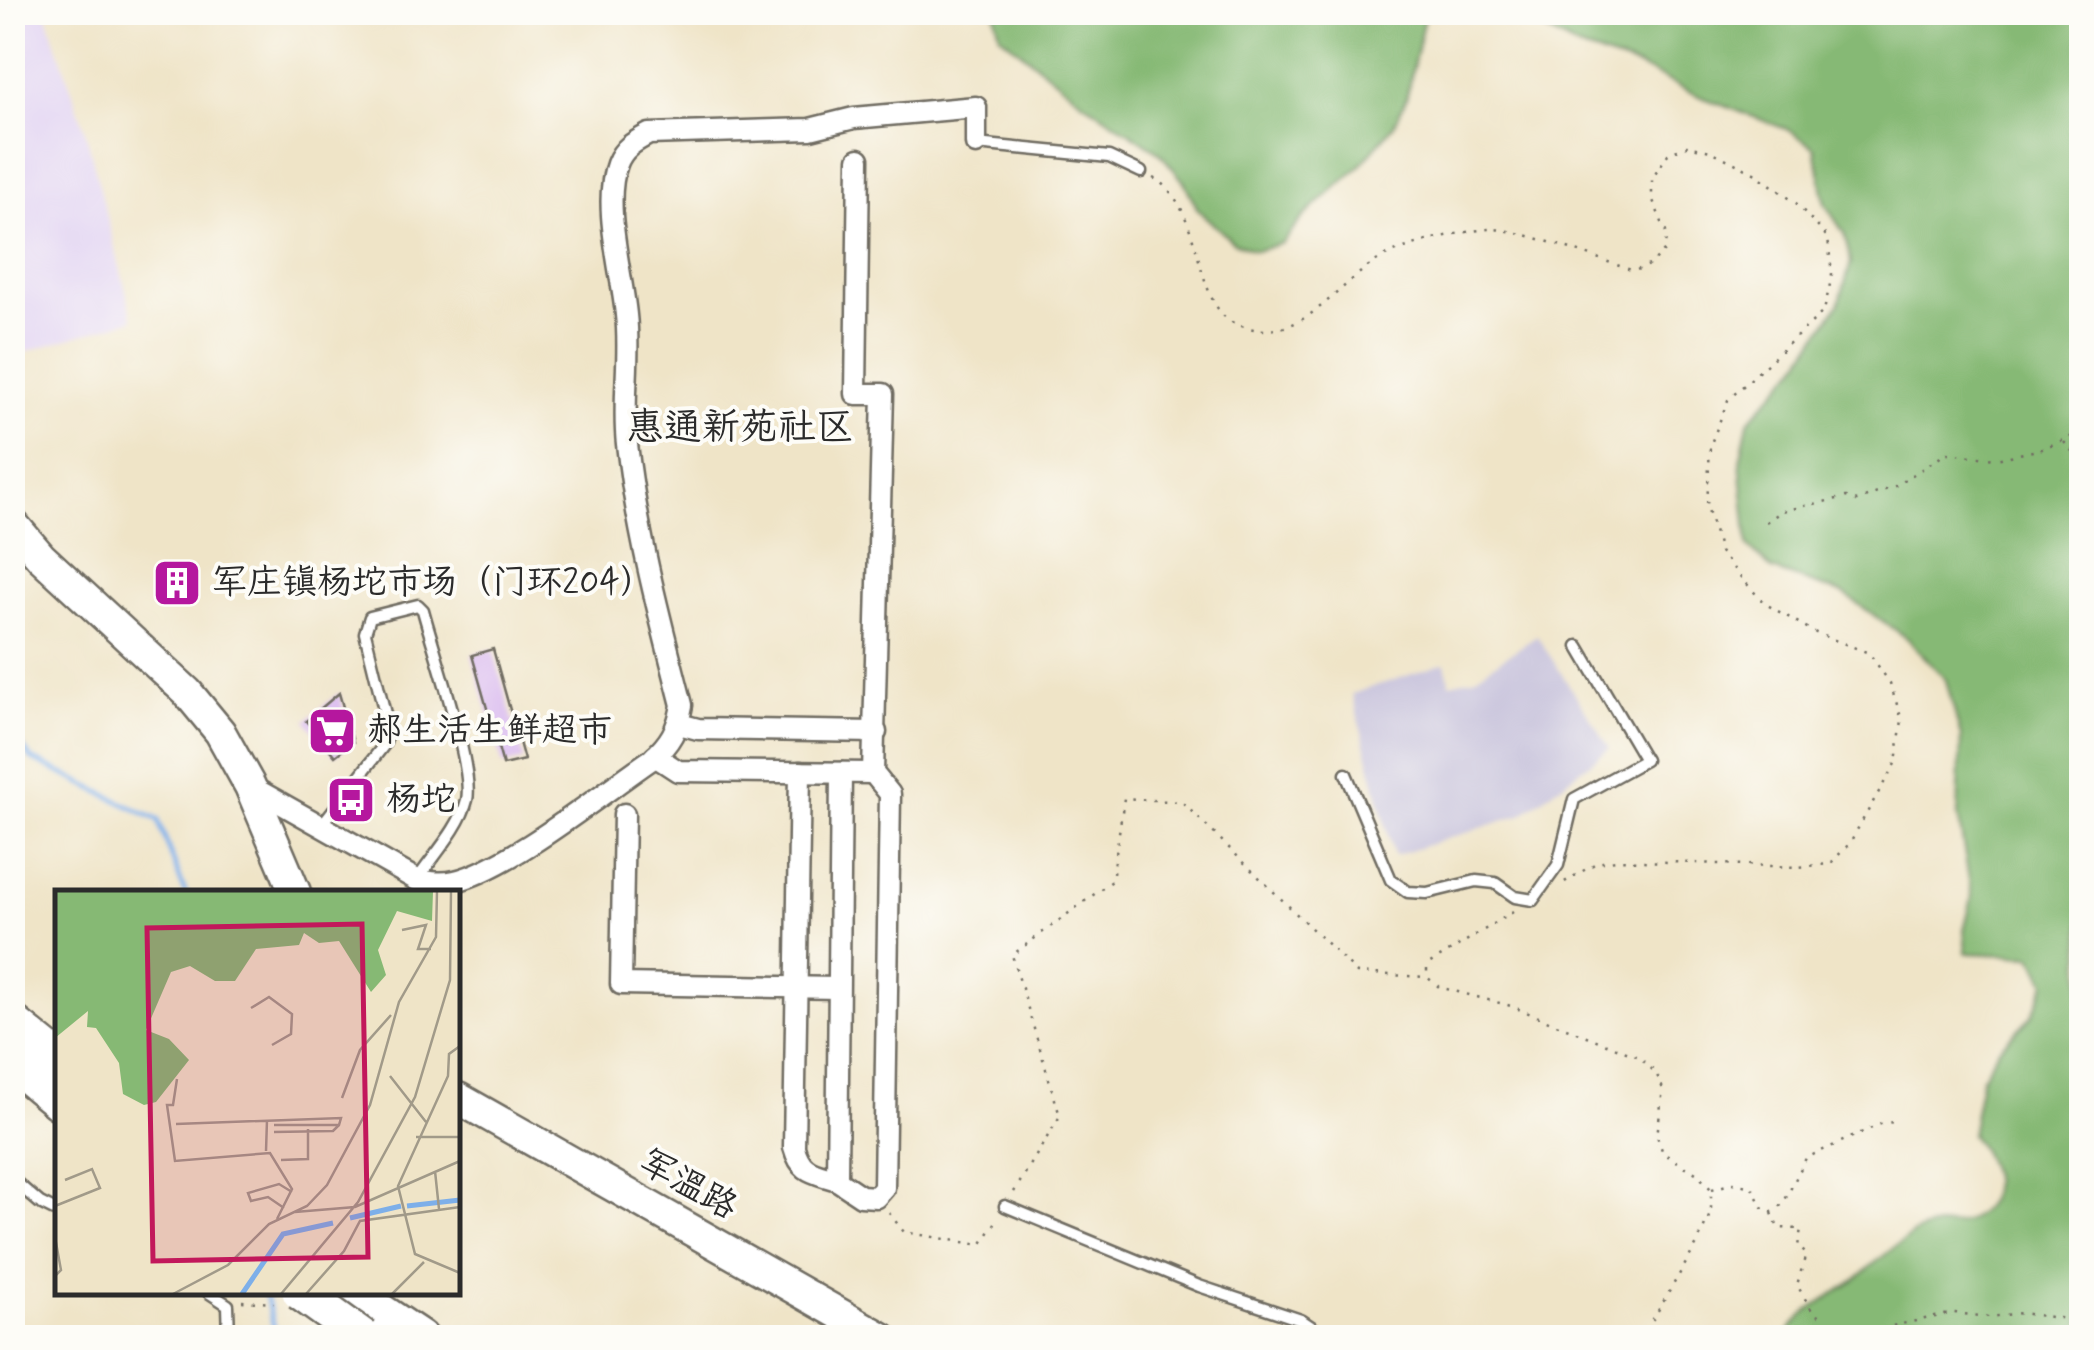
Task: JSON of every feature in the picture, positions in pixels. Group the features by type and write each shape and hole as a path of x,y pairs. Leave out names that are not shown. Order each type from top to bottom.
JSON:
{"highway":[{"path":"12,1022 55,1057"},
{"path":"12,1063 55,1099"},
{"path":"356,1295 420,1338"},
{"path":"289,1298 364,1338"}],"main road":[{"path":"12,524 40,558 187,692 220,732 250,786 294,890"},
{"name":"军温路","path":"460,1099 882,1338"}],"street":[{"path":"250,786 417,880 438,884 458,881 513,854 668,745 682,705 652,591 626,440 627,320 612,202 616,166 626,147 649,134 810,129 854,118 976,107 976,144"},
{"path":"800,772 794,1146 798,1162 806,1169 837,1180 860,1196 876,1197 884,1188 890,794 873,773 883,394 856,394 860,158"},
{"path":"678,724 698,730 876,732"},
{"path":"655,756 678,771 873,773"},
{"path":"837,1180 840,773"},
{"path":"624,814 621,984 838,988"}],"lane":[{"path":"976,144 1109,157 1141,172"},
{"path":"320,828 389,730 366,625 370,617 418,605 423,610 461,746 468,798 461,815 417,880"},
{"path":"1346,774 1392,880 1408,892 1495,883 1515,897 1533,900 1558,865 1574,799 1645,760 1578,646"},
{"path":"12,1179 55,1210"},
{"path":"1005,1206 1199,1286 1300,1320 1328,1338"},
{"path":"212,1295 228,1306 229,1338"}],"path":[{"path":"2082,52 2078,76 2082,88"},
{"path":"1141,172 1165,184 1188,221 1211,298 1232,323 1263,331 1293,326 1325,305 1374,262 1459,233 1494,228 1634,271 1652,264 1665,250 1666,232 1652,198 1652,179 1668,154 1687,146 1712,151 1756,174 1796,203 1828,238 1832,275 1824,311 1728,400 1710,446 1707,506 1720,552 1764,603 1816,632 1869,652 1890,683 1902,720 1896,762 1850,844 1830,864 1797,867 1616,860 1596,863 1427,965 1427,977"},
{"path":"1766,522 1782,510 1846,497 1857,501 1895,486 1947,453 1996,458 2063,441 2082,432"},
{"path":"2063,441 2074,454 2082,455"},
{"path":"876,1197 904,1232 981,1245 1060,1116 1012,956 1112,881 1124,798 1182,802 1358,973 1427,977 1439,987 1511,1006 1639,1057 1656,1073 1662,1089 1657,1136 1663,1153 1711,1189 1711,1212 1698,1244 1642,1338"},
{"path":"1772,1212 1783,1204 1806,1158 1885,1122 1900,1123"},
{"path":"1711,1189 1734,1183 1752,1188 1762,1207 1772,1212 1778,1228 1801,1229 1798,1246 1806,1254 1798,1285 1814,1314 1823,1318 1829,1338"},
{"path":"232,1300 289,1298"},
{"path":"1864,1338 1886,1327 1954,1313 1990,1317 2022,1313 2082,1322"}],"shaded area":[{"path":"13,12 46,13 85,130 133,319 13,356"},
{"path":"1537,636 1610,748 1521,815 1394,856 1352,694 1445,663 1450,683 1473,678"}],"green space":[{"path":"995,12 1425,13 1406,99 1394,125 1360,166 1304,216 1283,243 1256,251 1234,243 1197,209 1185,183 1160,153 1082,101 1000,35"},
{"path":"1516,13 2081,13 2081,1337 1786,1337 1809,1311 1909,1237 1923,1229 1969,1220 1981,1211 1992,1190 1992,1179 1985,1156 1971,1135 1981,1079 2000,1047 2032,1016 2046,983 2033,956 1966,953 1964,930 1972,897 1958,815 1961,737 1946,680 1907,638 1844,594 1772,570 1748,546 1740,461 1748,422 1796,368 1839,304 1851,262 1844,233 1825,204 1815,148 1789,130 1703,98 1637,66 1578,48"}],"building":[{"name":"军庄镇杨坨市场（门环204）","path":"190,571 194,586 164,595 160,580"},
{"path":"493,649 524,760 503,765 472,655"},
{"name":"郝生活生鲜超市","path":"339,693 353,742 335,756 306,721"}],"waterway":[{"path":"12,734 32,759 158,820 184,890"},
{"path":"265,1295 277,1338"}],"place":[{"name":"军庄镇杨坨市场（门环204）","path":"177,583"},
{"name":"郝生活生鲜超市","path":"332,731"},
{"name":"杨坨","path":"351,800"}],"district":[{"name":"惠通新苑社区","path":"740,428"}]}
